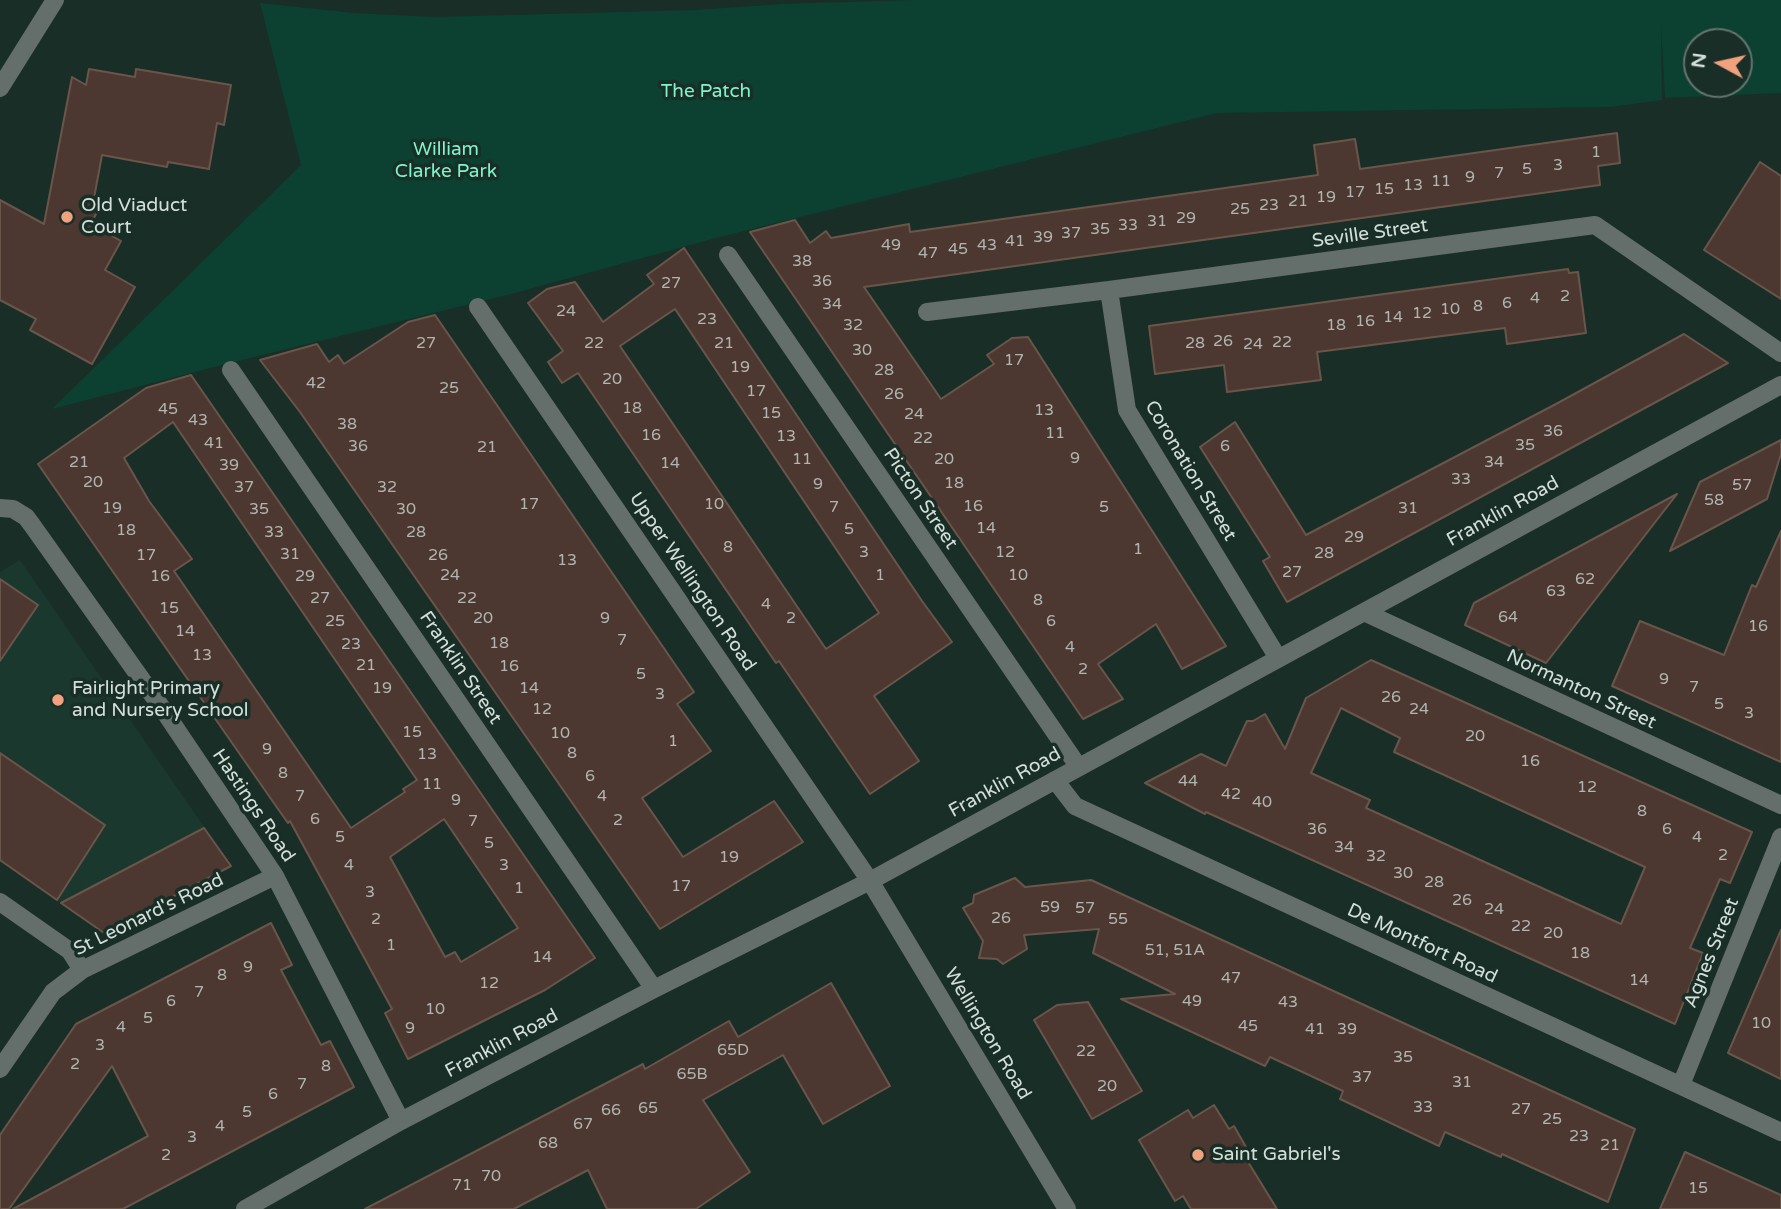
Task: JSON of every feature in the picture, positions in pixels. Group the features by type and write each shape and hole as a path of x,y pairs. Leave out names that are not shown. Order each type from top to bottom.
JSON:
{"street":[{"path":"0,88 55,0"},
{"name":"Seville Street","path":"927,312 1595,225 1781,354"},
{"name":"Picton Street","path":"728,255 1078,766"},
{"name":"Coronation Street","path":"1109,290 1127,410 1278,659"},
{"name":"Upper Wellington Road","path":"478,307 870,881"},
{"name":"Franklin Street","path":"232,370 654,989"},
{"name":"Franklin Road","path":"245,1209 401,1121 654,989 870,881 1781,385"},
{"name":"Hastings Road","path":"4,508 19,512 33,525 164,711 275,876 401,1121"},
{"name":"Normanton Street","path":"1364,612 1781,805"},
{"name":"De Montfort Road","path":"1055,780 1075,806 1781,1132"},
{"name":"Agnes Street","path":"1681,1085 1781,837"},
{"name":"St Leonard's Road","path":"0,1069 53,992 82,970 275,876"},
{"name":"Wellington Road","path":"870,881 1067,1209"},
{"path":"0,902 70,951 82,970"}],"shaded area":[{"name":"Fairlight Primary and Nursery School","path":"20,560 231,866 104,933 0,860 0,572"}],"green space":[{"name":"William Clarke Park","path":"915,0 1781,0 1781,93 1753,94 1753,28 1683,28 1683,97 1665,98 1661,24 1662,100 1610,107 1217,113 716,238 511,294 52,409 301,165 260,3 354,13 435,17 696,10"}],"building":[{"name":"Old Viaduct Court","path":"89,69 135,77 136,69 231,85 224,125 217,123 209,169 168,162 167,167 102,155 92,209 97,212 91,224 121,241 105,270 135,287 92,364 30,330 36,319 0,300 0,200 44,224 72,77 86,85"},
{"path":"1617,133 1620,163 1598,166 1600,185 864,287 941,399 994,364 987,355 1012,338 1028,337 1226,646 1182,669 1156,624 1098,664 1123,699 1083,719 750,232 795,220 810,243 826,231 831,238 909,224 910,232 1318,175 1314,145 1355,139 1360,169"},
{"path":"1760,162 1781,176 1781,299 1704,250"},
{"path":"684,248 952,642 874,696 919,761 870,794 779,661 776,663 578,373 562,383 548,362 563,351 528,303 547,289 575,282 603,322 654,284 647,275","holes":["675,309 879,613 826,649 620,346"]},
{"path":"1568,269 1569,273 1578,272 1586,333 1507,344 1505,328 1317,352 1321,380 1227,392 1224,365 1155,374 1149,326"},
{"path":"435,315 694,692 677,704 711,751 642,798 683,857 774,801 803,842 660,929 300,412 260,360 317,344 329,362 338,355 344,364 408,322"},
{"path":"1684,334 1728,363 1287,602 1263,561 1270,557 1200,447 1235,422 1306,535"},
{"path":"191,375 595,958 545,990 408,1059 385,1013 392,1009 290,821 288,823 278,809 38,464 146,388","holes":["173,422 417,780 403,789 405,792 351,828 174,571 192,559 149,501 124,458","444,819 518,928 461,962 455,952 445,957 390,857"]},
{"path":"1781,440 1781,454 1767,499 1670,551 1700,482"},
{"path":"1677,494 1546,663 1465,625 1474,603"},
{"path":"1781,531 1781,762 1612,686 1640,621 1724,655 1752,585 1756,587"},
{"path":"0,579 38,605 0,661"},
{"path":"1371,660 1752,832 1730,883 1720,879 1690,948 1703,953 1675,1024 1206,812 1205,814 1145,783 1201,754 1226,766 1247,721 1253,721 1265,714 1285,749 1306,698","holes":["1341,708 1400,738 1394,752 1645,867 1621,924 1366,808 1370,800 1311,773"]},
{"path":"0,753 105,825 57,900 0,860"},
{"path":"204,828 231,866 104,933 61,903"},
{"path":"1015,878 1025,887 1091,880 1635,1129 1608,1202 1502,1154 1501,1157 1445,1132 1439,1146 1340,1099 1343,1091 1309,1075 1270,1057 1265,1066 1121,999 1175,994 1093,953 1099,929 1024,935 1027,949 1003,964 997,959 979,958 983,941 963,908 973,903 974,895"},
{"path":"271,923 292,965 281,970 321,1045 330,1041 354,1087 123,1209 13,1209 148,1136 112,1066 9,1209 0,1209 0,1135 76,1024"},
{"path":"1781,930 1781,1079 1728,1053"},
{"path":"831,983 890,1086 823,1124 783,1055 703,1100 750,1172 696,1209 607,1209 588,1170 514,1209 365,1209 643,1064 645,1069 729,1021 738,1037"},
{"path":"1088,1002 1142,1091 1092,1119 1034,1020 1057,1005"},
{"name":"Saint Gabriel's","path":"1214,1105 1229,1129 1234,1126 1250,1154 1245,1157 1277,1209 1191,1209 1183,1196 1175,1201 1139,1140 1188,1110 1193,1118"},
{"path":"1685,1152 1781,1195 1781,1209 1660,1209"}],"place":[{"name":"Old Viaduct Court","path":"67,217"},
{"name":"Fairlight Primary and Nursery School","path":"58,700"},
{"name":"Saint Gabriel's","path":"1198,1155"}],"park label":[{"name":"The Patch","path":"706,92"}]}
